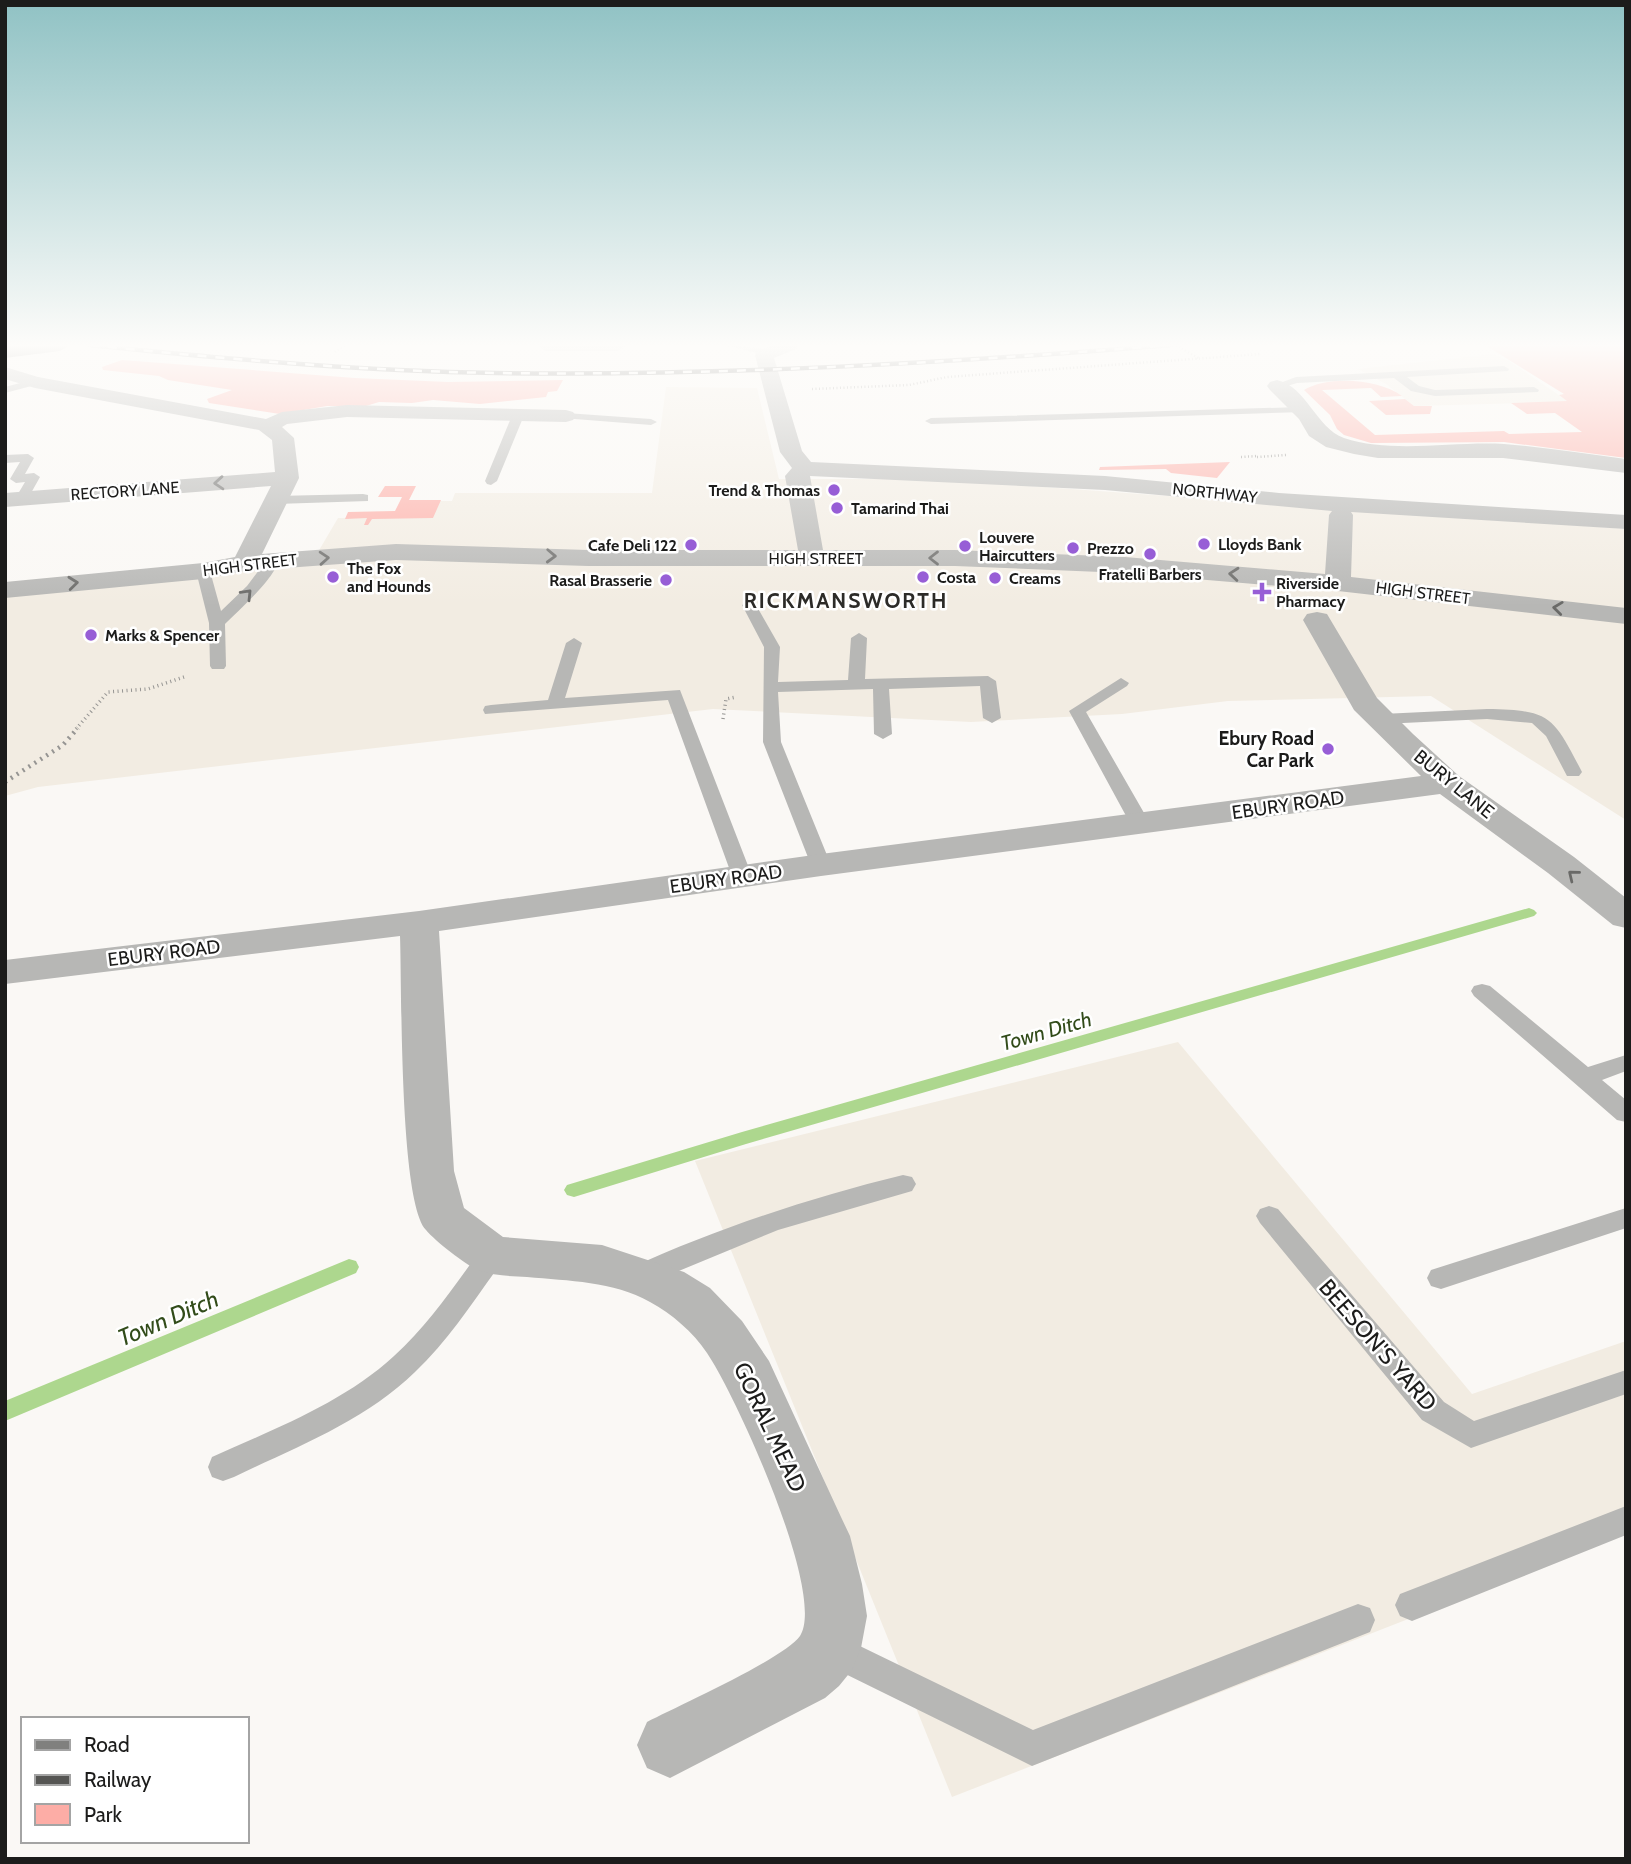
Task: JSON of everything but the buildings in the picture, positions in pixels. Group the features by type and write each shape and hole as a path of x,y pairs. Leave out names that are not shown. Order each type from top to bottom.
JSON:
{"street":[{"path":"245,563 282,489 283,438 275,432"},
{"path":"785,432 791,452 804,469 796,476 812,558"},
{"path":"1319,432 1323,436 1354,447 1378,451 1503,451 1626,466"},
{"name":"NORTHWAY","path":"804,469 1104,483 1279,500 1626,522"},
{"name":"RECTORY LANE","path":"13,499 282,489"},
{"path":"1338,583 1341,515"},
{"name":"HIGH STREET","path":"5,590 203,571 245,563 396,552 588,558 955,558 1125,565 1338,583 1626,616"},
{"name":"BURY LANE","path":"1317,620 1366,703 1447,783 1561,865 1626,917"},
{"name":"EBURY ROAD","path":"5,972 419,922 821,865 1447,783"},
{"path":"419,922 431,1171 442,1217 492,1255"},
{"name":"GORAL MEAD","path":"492,1255 602,1265 640,1276 666,1286 692,1302 724,1336 750,1377 820,1536 832,1584 836,1616 830,1648"},
{"path":"670,1745 802,1676 817,1664 830,1648"}],"lane":[{"path":"491,481 511,432"},
{"path":"5,459 27,458 16,479 34,478 13,499"},
{"path":"282,489 363,498"},
{"path":"217,623 252,589 274,561"},
{"path":"203,571 217,623 218,666"},
{"path":"749,605 772,647 772,742 821,865"},
{"path":"856,685 859,638"},
{"path":"555,704 574,643"},
{"path":"770,687 988,681 992,718"},
{"path":"1121,683 1077,711 1142,825"},
{"path":"881,684 883,734"},
{"path":"491,710 674,694 742,876"},
{"path":"1382,719 1514,715 1537,718 1547,726 1573,772"},
{"path":"1482,991 1626,1114"},
{"path":"1584,1077 1626,1063"},
{"path":"640,1276 684,1254 761,1224 828,1202 903,1184"},
{"name":"BEESON'S YARD","path":"1269,1216 1433,1411 1471,1435 1626,1382"},
{"path":"1441,1278 1626,1218"},
{"path":"223,1467 319,1422 367,1395 423,1346 492,1255"},
{"path":"1412,1605 1626,1520"},
{"path":"830,1648 1032,1748 1358,1620"}],"path":[{"path":"5,782 63,745 108,692 148,688 218,666"}],"shaded area":[{"path":"660,432 768,432 779,479 934,479 1626,529 1626,820 1431,696 1228,701 1122,714 971,722 713,709 38,787 5,796 5,596 318,552 338,518 432,517 439,501 452,501 455,493 652,493"},
{"path":"1178,1042 1472,1394 1626,1341 1626,1534 952,1797 695,1161"}],"green space":[{"path":"1340,432 1371,432 1375,435 1626,432 1626,458 1504,442 1371,443"},
{"path":"1230,462 1217,478 1171,473 1166,469 1099,470 1100,467"},
{"path":"385,486 416,486 409,500 441,500 433,518 372,519 368,525 364,525 367,518 345,519 348,512 395,511 402,497 378,497"}],"waterway":[{"name":"Town Ditch","path":"574,1190 742,1139 1529,913"},
{"name":"Town Ditch","path":"5,1411 349,1267"}],"place":[{"name":"Trend & Thomas","path":"834,490"},
{"name":"Tamarind Thai","path":"837,508"},
{"name":"Lloyds Bank","path":"1204,544"},
{"name":"Cafe Deli 122","path":"691,545"},
{"name":"Louvere Haircutters","path":"965,546"},
{"name":"Prezzo","path":"1073,548"},
{"name":"Fratelli Barbers","path":"1150,554"},
{"name":"The Fox and Hounds","path":"333,577"},
{"name":"Costa","path":"923,577"},
{"name":"Creams","path":"995,578"},
{"name":"Rasal Brasserie","path":"666,580"},
{"name":"Riverside Pharmacy","path":"1262,592"},
{"name":"Marks & Spencer","path":"91,635"},
{"name":"Ebury Road Car Park","path":"1328,749"}],"district":[{"name":"RICKMANSWORTH","path":"846,600"}]}
